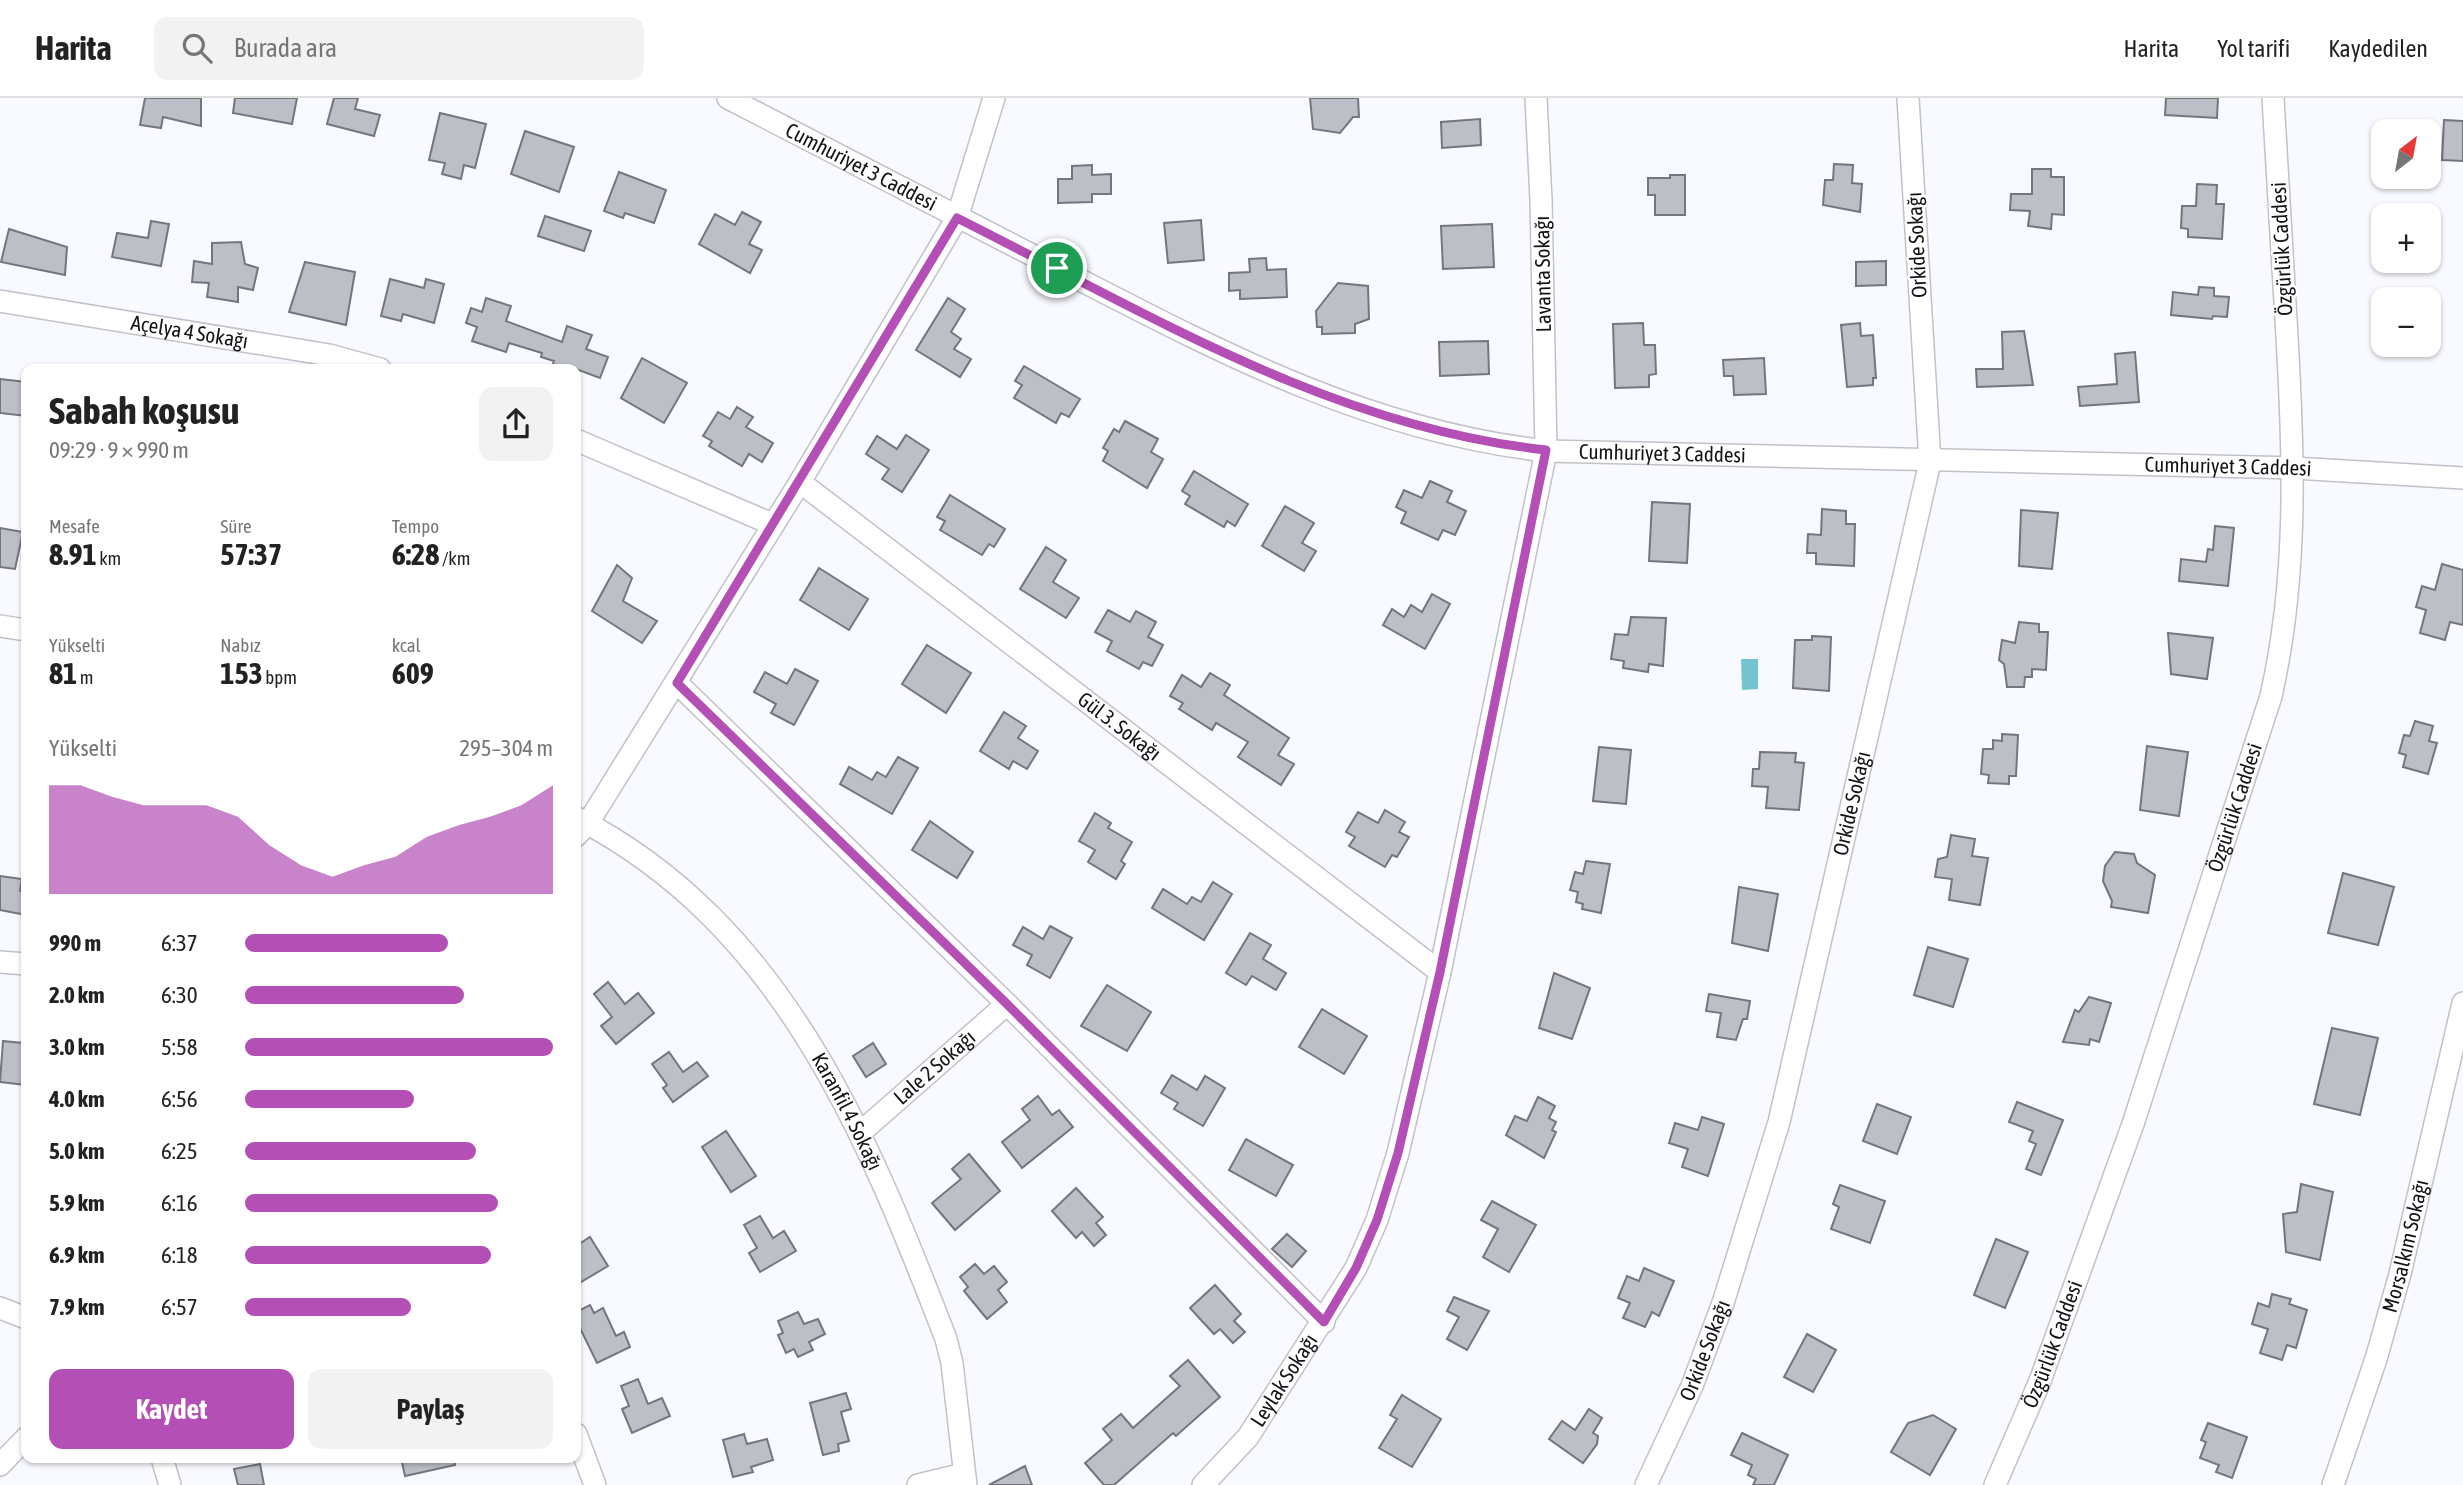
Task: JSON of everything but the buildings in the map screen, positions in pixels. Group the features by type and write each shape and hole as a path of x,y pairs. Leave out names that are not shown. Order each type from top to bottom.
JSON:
{"street":[{"name":"Cumhuriyet 3 Caddesi","path":"728,98 1217,351 1322,396 1375,415 1491,444 1546,450 1930,462 2294,468 2463,478"},
{"path":"581,825 677,683 957,218 994,98"},
{"name":"Lavanta Sokağı","path":"1536,98 1541,200 1546,450"},
{"name":"Orkide Sokağı","path":"1646,1485 1692,1386 1723,1303 1779,1122 1930,462 1908,98"},
{"name":"Özgürlük Caddesi","path":"1995,1485 2040,1381 2133,1124 2271,696 2283,644 2290,583 2294,468 2273,98"},
{"name":"Açelya 4 Sokağı","path":"0,301 329,355 362,364"},
{"path":"581,442 772,524"},
{"name":"Leylak Sokağı","path":"1203,1485 1248,1437 1324,1322 1356,1268 1377,1220 1398,1153 1440,972 1546,450"},
{"name":"Gül 3. Sokağı","path":"800,482 1440,972"},
{"path":"0,626 21,629"},
{"path":"677,683 1007,1004 1324,1322"},
{"name":"Karanfil 4 Sokağı","path":"581,826 636,850 675,881 723,928 763,975 800,1028 861,1132 946,1339 965,1479"},
{"path":"0,962 21,964"},
{"name":"Morsalkım Sokağı","path":"2333,1485 2376,1359 2400,1274 2463,1003"},
{"name":"Lale 2 Sokağı","path":"861,1132 1007,1004"},
{"path":"0,1308 21,1316"},
{"path":"0,1465 21,1443"},
{"path":"581,1447 595,1485"},
{"path":"163,1463 170,1485"},
{"path":"918,1485 965,1479"}],"water":[{"path":"1741,659 1758,659 1758,689 1742,690"}],"route":[{"path":"957,218 1057,268 1217,351 1322,396 1375,415 1491,444 1546,450 1440,972 1398,1153 1377,1220 1356,1268 1324,1322 1007,1004 677,683 957,218"}]}
